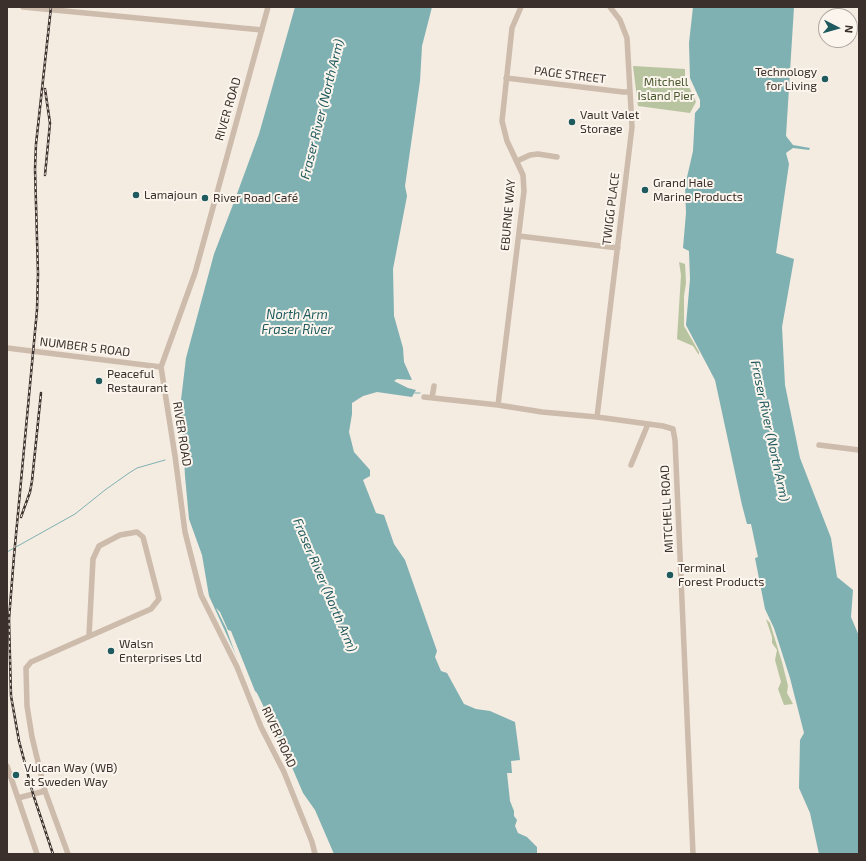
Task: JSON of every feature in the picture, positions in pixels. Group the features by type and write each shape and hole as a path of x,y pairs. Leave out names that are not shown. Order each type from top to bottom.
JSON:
{"street":[{"path":"23,7 262,30"},
{"name":"RIVER ROAD","path":"268,7 195,273 161,367 175,452 185,532 201,594 237,667 261,727 284,772 312,842 315,854"},
{"name":"EBURNE WAY","path":"498,406 519,236 524,180 507,141 502,121 512,28 521,7"},
{"name":"TWIGG PLACE","path":"598,417 632,132 627,38 623,26 610,7"},
{"name":"PAGE STREET","path":"506,78 630,92"},
{"path":"517,161 530,155 538,154 557,157"},
{"path":"519,236 618,248"},
{"name":"NUMBER 5 ROAD","path":"7,348 161,367"},
{"path":"432,398 434,386"},
{"name":"MITCHELL ROAD","path":"424,397 542,412 598,417 663,426 673,429 675,437 693,854"},
{"path":"631,465 648,424"},
{"path":"819,445 859,450"},
{"path":"68,854 45,791 32,737 27,706 26,668 31,662 151,609 159,599 143,537 137,532 120,535 98,546 93,559 89,636"},
{"path":"7,766 37,854"},
{"path":"18,798 45,791"}],"green space":[{"name":"Mitchell Island Pier","path":"633,66 685,69 685,78 696,102 690,113 638,106"},
{"path":"679,262 685,264 686,283 684,296 684,326 699,352 699,355 693,346 677,339 681,275"},
{"path":"766,619 770,623 788,686 787,693 793,704 784,705 778,689 781,682 775,660 777,650 772,643 772,637"}],"water":[{"name":"North Arm Fraser River","path":"295,7 432,7 422,46 420,81 405,186 407,196 393,269 394,316 403,348 404,362 412,380 397,379 394,381 416,390 412,397 377,392 363,396 352,403 349,432 354,452 370,470 370,476 363,480 376,513 384,515 394,544 405,560 437,651 435,657 441,671 447,673 464,704 476,709 490,711 515,722 520,760 511,761 512,773 507,773 510,801 514,811 514,816 517,820 515,826 518,833 527,837 537,847 537,854 329,854 276,743 209,596 202,555 189,519 181,400 186,358 214,254 259,134"},
{"name":"Fraser River (North Arm)","path":"693,7 794,7 786,136 793,145 810,148 809,150 793,148 786,153 789,164 776,253 794,259 782,327 785,385 800,458 831,538 837,577 853,590 851,617 859,636 859,854 819,854 810,813 799,788 800,740 804,733 790,678 774,628 765,609 755,558 758,557 751,524 747,524 742,505 715,380 686,325 690,279 689,251 683,248 686,213 685,186 693,151 695,113 700,107 700,100 690,78 689,43"}],"pier":[{"path":"216,608 220,612 228,630 231,631 255,691 285,751 303,793 315,810 334,854 326,854 305,811 244,678 226,628"}],"waterway":[{"path":"415,393 420,393"},
{"path":"7,552 75,514 105,490 137,468 165,460"}],"railway":[{"path":"51,7 36,144 35,169 38,274 37,310 9,619 11,696 19,741 33,794 53,854"},
{"path":"45,89 50,123 45,175"},
{"path":"21,517 30,492 32,481 41,393"}],"place":[{"name":"Technology for Living","path":"825,79"},
{"name":"Vault Valet Storage","path":"572,122"},
{"name":"Grand Hale Marine Products","path":"645,190"},
{"name":"Lamajoun","path":"136,195"},
{"name":"River Road Café","path":"205,198"},
{"name":"Peaceful Restaurant","path":"99,381"},
{"name":"Terminal Forest Products","path":"670,575"},
{"name":"Walsn Enterprises Ltd","path":"111,651"},
{"name":"Vulcan Way (WB) at Sweden Way","path":"16,775"}]}
